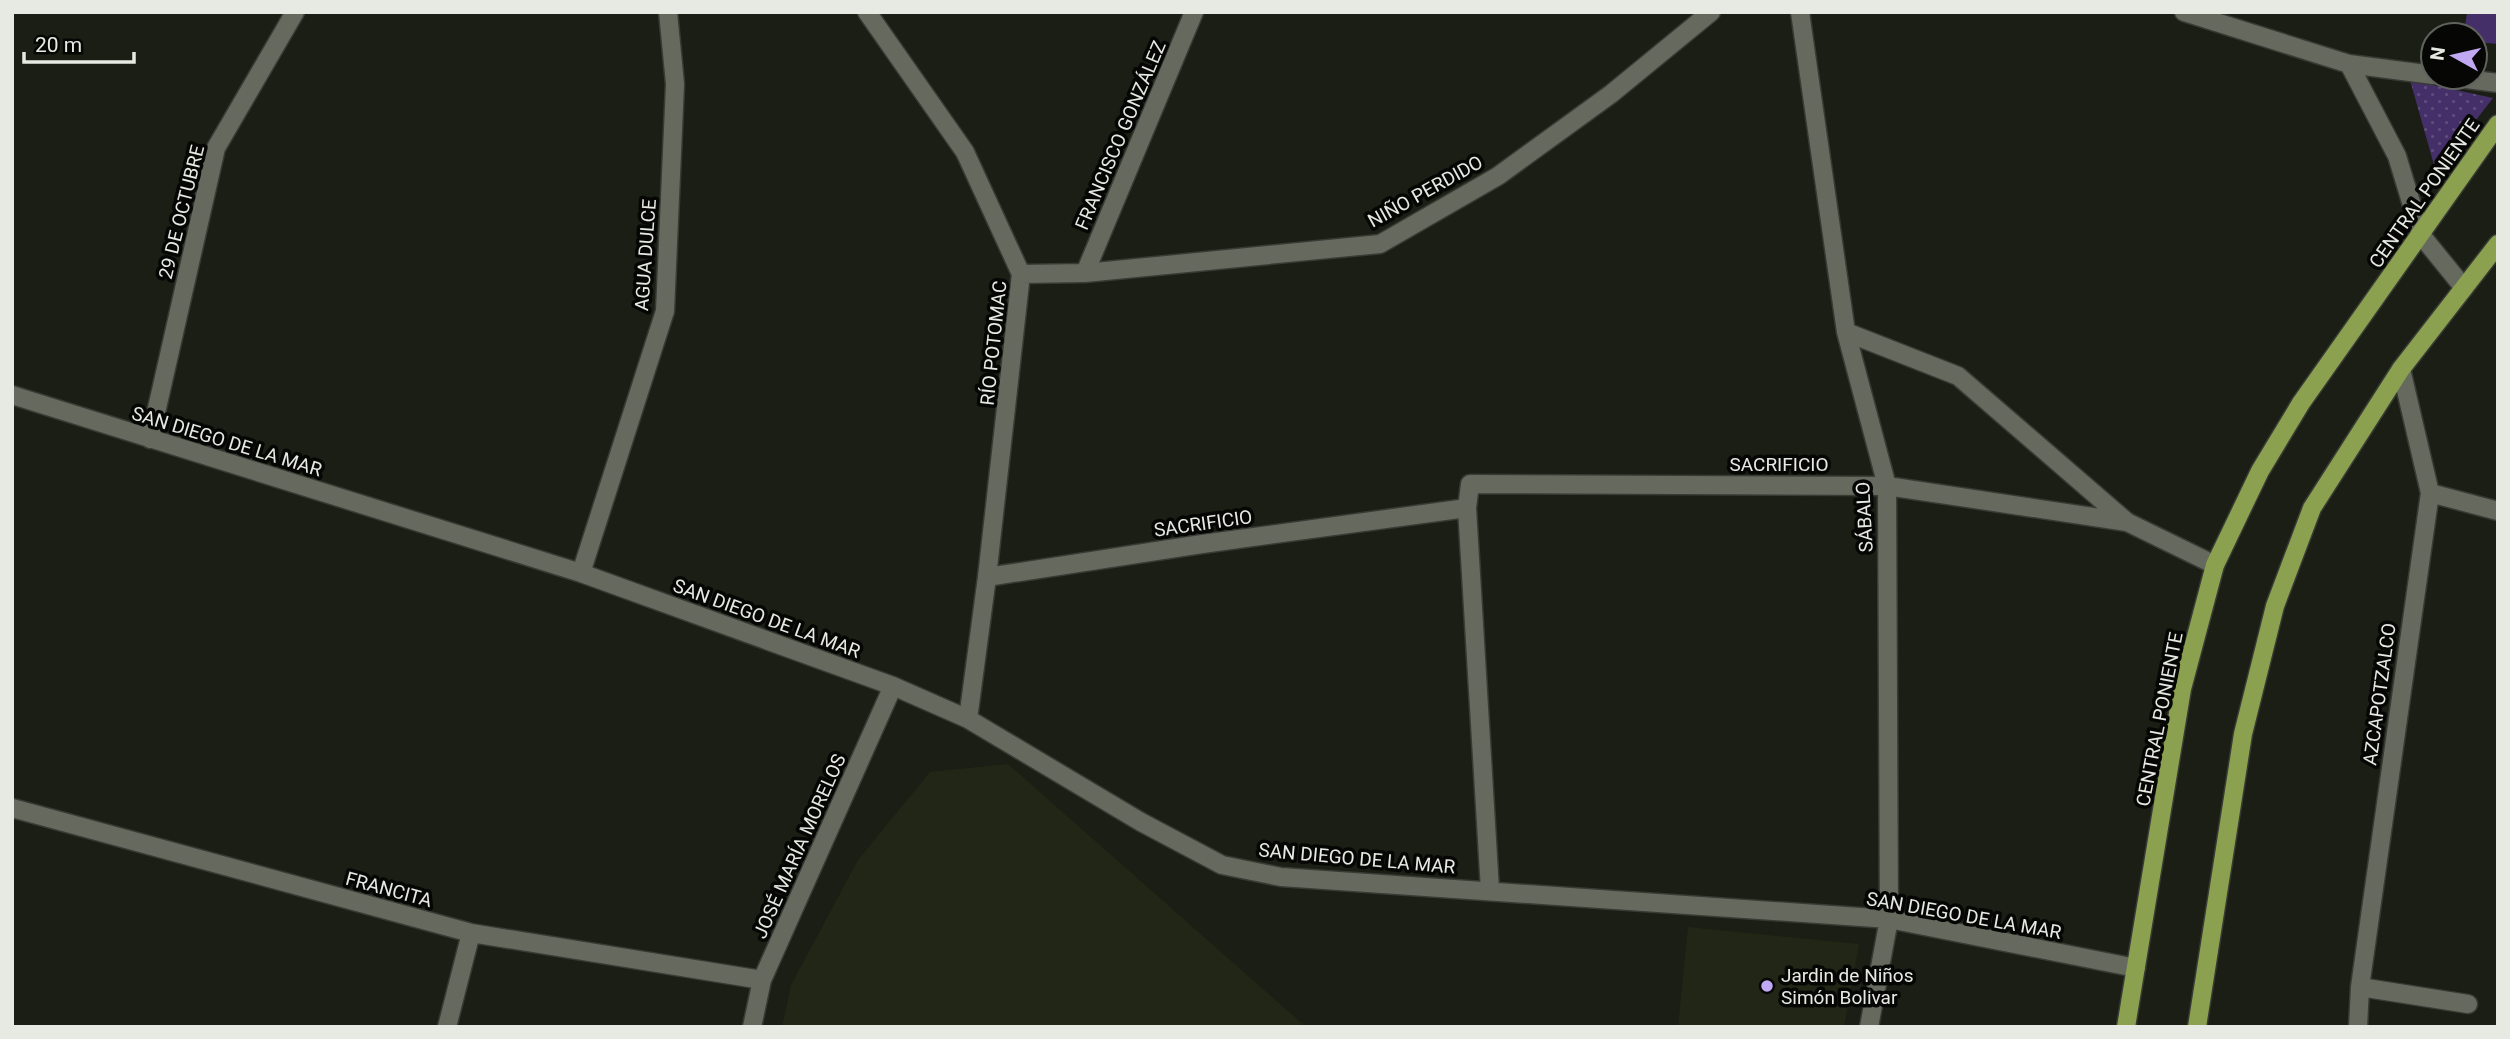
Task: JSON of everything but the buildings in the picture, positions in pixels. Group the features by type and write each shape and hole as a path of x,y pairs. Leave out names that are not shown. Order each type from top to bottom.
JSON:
{"main road":[{"name":"CENTRAL PONIENTE","path":"2126,1027 2182,689 2215,565 2260,471 2301,403 2498,124"},
{"path":"2197,1027 2243,734 2275,606 2312,508 2401,369 2498,244"}],"street":[{"name":"29 DE OCTUBRE","path":"150,439 216,148 295,12"},
{"name":"AGUA DULCE","path":"581,573 665,311 675,84 667,12"},
{"name":"RÍO POTOMAC","path":"867,12 965,152 1021,274 988,577 968,719"},
{"name":"FRANCISCO GONZÁLEZ","path":"1085,273 1194,12"},
{"name":"NIÑO PERDIDO","path":"1021,274 1085,273 1380,244 1497,176 1611,94 1711,12"},
{"name":"SÁBALO","path":"1800,12 1846,332 1887,486 1889,919 1869,1027"},
{"path":"2184,12 2349,64 2419,73"},
{"path":"2349,64 2397,156 2421,235 2463,288"},
{"name":"SACRIFICIO","path":"1846,332 1958,376 2127,522 2215,565"},
{"name":"AZCAPOTZALCO","path":"2358,1027 2360,987 2430,493 2401,369"},
{"name":"SAN DIEGO DE LA MAR","path":"12,394 581,573 893,686 968,719 1222,866 1281,877 1889,919 2136,968"},
{"name":"SACRIFICIO","path":"988,577 1215,542 1467,508 1470,484 1887,486 2127,522"},
{"path":"2430,493 2498,511"},
{"path":"1467,508 1490,890"},
{"name":"JOSÉ MARÍA MORELOS","path":"752,1027 762,980 893,686"},
{"name":"FRANCITA","path":"12,808 471,933 762,980"},
{"path":"447,1027 471,933"},
{"path":"2360,987 2468,1004"}],"shaded area":[{"path":"2467,12 2498,12 2498,44 2489,43 2489,21 2466,21"},
{"path":"2410,80 2419,82 2419,91 2461,91 2493,98 2436,172"},
{"path":"1008,764 1306,1027 782,1027 791,985 858,860 930,772"},
{"name":"Jardin de Niños Simón Bolivar","path":"1688,927 1859,944 1844,1027 1678,1027"}],"place":[{"name":"Jardin de Niños Simón Bolivar","path":"1767,986"}]}
